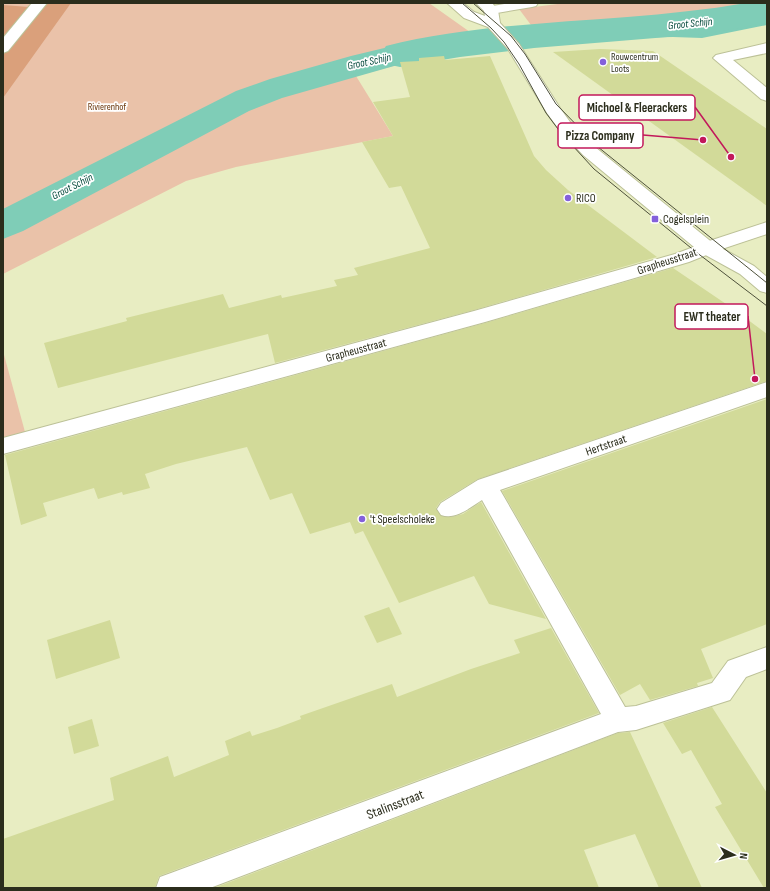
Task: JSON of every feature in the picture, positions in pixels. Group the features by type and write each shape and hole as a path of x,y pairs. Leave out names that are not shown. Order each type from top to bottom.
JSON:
{"street":[{"path":"3,48 40,3"},
{"path":"454,3 469,15 492,17 514,47 553,110 564,125 589,151 707,248 732,276 767,302"},
{"path":"767,48 721,58 761,84 767,96"},
{"name":"Grapheusstraat","path":"3,446 485,315 682,258 767,228"},
{"path":"707,248 747,270 767,287"},
{"name":"Hertstraat","path":"449,509 486,486 767,389"},
{"path":"486,486 618,720"},
{"name":"Stalinsstraat","path":"172,888 618,720 636,718 721,692 737,669 767,658"}],"lane":[{"path":"492,17 532,3"}],"green space":[{"name":"Rivierenhof","path":"3,3 429,3 477,37 486,51 419,58 419,61 400,62 401,64 356,76 393,136 236,167 186,181 3,274"},
{"path":"565,3 756,3 645,19 534,29 519,9"},
{"path":"3,351 25,432 3,438"}],"shaded area":[{"path":"33,3 71,3 3,98 3,5 29,7"}],"water":[{"name":"Groot Schijn","path":"756,3 767,3 767,25 702,38 618,38 543,44 534,29 645,19"},
{"name":"Groot Schijn","path":"477,37 486,51 419,58 419,61 400,62 401,64 282,98 249,111 23,231 3,239 3,209 236,91 270,79 351,56 401,44"}],"building":[{"path":"600,49 653,51 767,129 767,206 553,52"},
{"path":"444,56 445,60 490,56 534,156 546,170 568,190 657,257 474,310 275,363 268,334 58,388 44,343 127,321 126,318 223,294 229,308 281,295 282,298 337,286 334,280 358,275 354,268 430,248 401,186 389,188 362,142 393,136 373,102 410,97 400,62 419,61 419,58"},
{"path":"673,268 767,334 767,381 478,479 440,502 436,508 441,516 452,517 463,514 481,502 546,619 489,604 474,576 399,603 363,531 355,534 350,522 310,534 292,493 270,500 247,447 176,464 145,474 150,488 123,495 122,492 98,499 94,488 43,503 47,516 21,525 5,455 485,323"},
{"path":"767,399 767,624 701,649 713,678 697,683 698,686 650,700 640,684 620,695 502,491"},
{"path":"389,607 402,634 377,643 364,616"},
{"path":"110,620 120,658 56,679 47,640"},
{"path":"551,628 599,713 159,876 155,888 3,888 3,839 114,800 110,778 168,756 174,777 229,755 225,741 250,731 252,736 277,728 301,719 300,716 392,684 397,697 471,669 520,653 514,640"},
{"path":"712,707 767,793 767,888 764,888 715,807 722,804 691,750 682,754 663,723"},
{"path":"92,719 99,746 74,754 68,727"},
{"path":"630,732 702,888 659,888 635,834 584,850 599,888 214,888 618,733"}],"waterway":[{"name":"Groot Schijn","path":"400,55 460,45 534,36 704,22 767,11"}],"tram line":[{"path":"462,3 491,28 504,42 519,64 546,113 561,133 594,169 696,252 767,306"},
{"path":"473,3 511,36 525,54 556,104 598,147 767,283"}],"place":[{"name":"Rouwcentrum Loots","path":"603,62"},
{"name":"Pizza Company","path":"703,140"},
{"name":"Michoel & Fleerackers","path":"731,157"},
{"name":"RICO","path":"568,198"},
{"name":"Cogelsplein","path":"655,219"},
{"name":"EWT theater","path":"755,379"},
{"name":"'t Speelscholeke","path":"362,519"}]}
